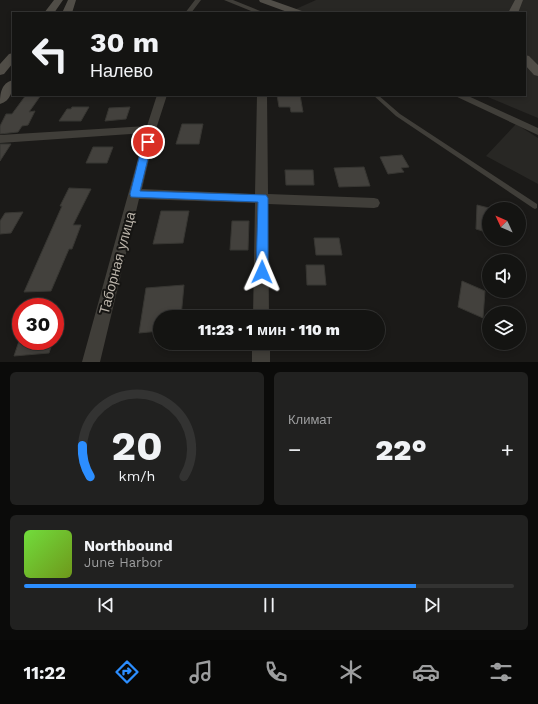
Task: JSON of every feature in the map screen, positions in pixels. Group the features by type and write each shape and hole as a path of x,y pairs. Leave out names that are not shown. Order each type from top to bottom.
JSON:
{"street":[{"path":"50,12 59,0"},
{"path":"67,12 72,0"},
{"path":"189,12 198,0"},
{"path":"227,0 259,12"},
{"path":"264,0 296,12"},
{"path":"514,12 519,0"},
{"path":"0,71 12,57"},
{"path":"526,59 538,72"},
{"path":"526,78 538,81"},
{"path":"0,100 12,85"},
{"name":"Таборная улица","path":"91,362 151,129 162,96"},
{"path":"261,310 263,198 262,96"},
{"path":"460,96 538,132"},
{"path":"0,139 151,129"},
{"path":"135,194 374,203"},
{"path":"261,350 261,362"}],"lane":[{"path":"376,96 398,115 535,206"}],"shaded area":[{"path":"316,0 538,0 538,118 485,96 526,96 526,12 289,12"},
{"path":"516,124 538,138 538,184 486,156"}],"building":[{"path":"25,96 40,96 29,112 35,111 28,125 22,126 18,132 0,134 0,126 6,114 12,114"},
{"path":"277,96 300,96 303,112 291,112 290,107 279,107"},
{"path":"72,107 89,107 81,121 59,121 67,109 71,109"},
{"path":"130,107 126,119 105,121 109,108"},
{"path":"182,124 203,124 199,144 176,144"},
{"path":"0,144 11,144 0,161"},
{"path":"93,147 113,147 107,163 86,163"},
{"path":"402,155 409,167 401,168 404,172 388,174 380,157"},
{"path":"364,167 370,186 339,187 334,168"},
{"path":"285,170 313,170 314,185 286,185"},
{"path":"69,188 91,189 73,225 81,225 72,249 69,249 51,291 24,292 62,206 60,206"},
{"path":"477,205 482,206 482,231 476,229"},
{"path":"161,211 189,211 183,243 153,244"},
{"path":"23,212 11,233 0,234 0,221 5,213"},
{"path":"232,221 249,221 248,250 230,250"},
{"path":"314,238 339,238 342,255 316,255"},
{"path":"306,265 324,265 326,285 307,285"},
{"path":"462,281 482,290 482,298 484,298 484,306 482,306 482,318 458,307"},
{"path":"184,285 182,310 153,310 153,332 139,333 146,288"},
{"path":"16,350 50,350 49,353 14,356"}],"route":[{"path":"148,142 135,194 263,198 262,272"}]}
